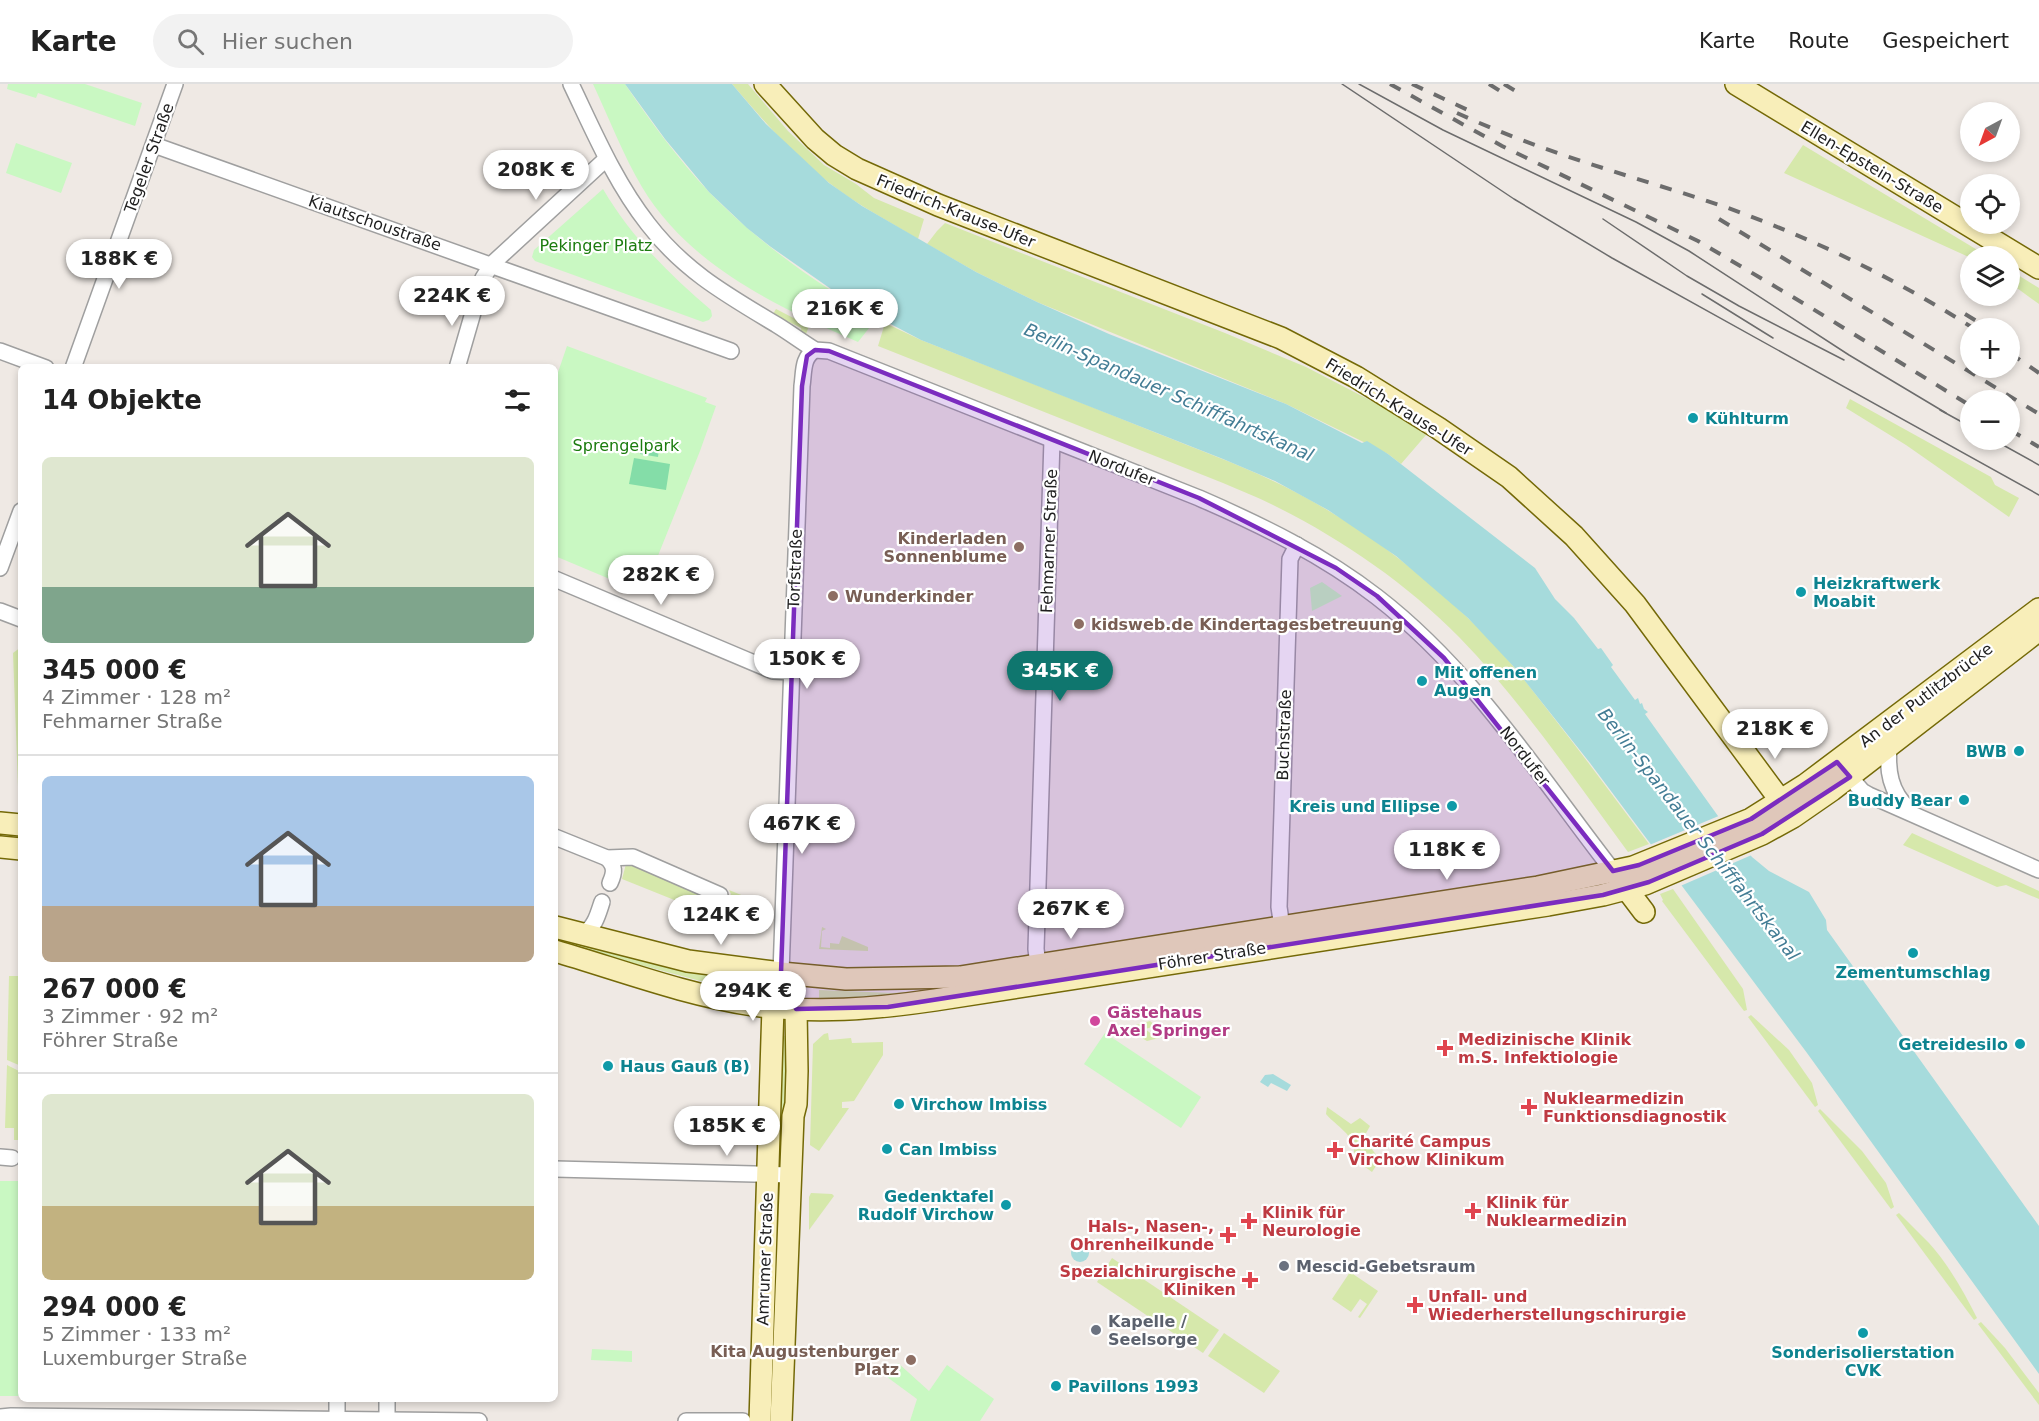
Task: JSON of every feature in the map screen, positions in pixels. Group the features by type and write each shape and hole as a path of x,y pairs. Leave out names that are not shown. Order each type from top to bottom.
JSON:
{"main road":[{"name":"Friedrich-Krause-Ufer","path":"765,84 815,139 857,170 938,205 1281,338 1356,377 1442,430 1509,477 1580,542 1635,604 1787,809"},
{"name":"Ellen-Epstein-Straße","path":"1736,84 2039,268"},
{"name":"An der Putlitzbrücke","path":"1643,874 1756,826 1787,809 1938,696 2039,609"},
{"name":"An der Putlitzbrücke","path":"1843,769 1889,746 1938,696 2039,630"},
{"path":"0,823 18,825"},
{"path":"0,848 18,849"},
{"name":"Föhrer Straße","path":"558,928 688,961 781,973 846,979 960,977 1538,887 1613,871 1643,874"},
{"name":"Nordufer","path":"1613,871 1644,912"},
{"name":"Föhrer Straße","path":"558,952 704,995 773,1007 819,1010 888,1007 1548,905 1627,890 1643,874"},
{"name":"Amrumer Straße","path":"760,1421 773,1007 781,973"},
{"name":"Amrumer Straße","path":"781,973 796,1009 796,1082 781,1421"}],"street":[{"name":"Tegeler Straße","path":"74,364 175,84"},
{"name":"Nordufer","path":"571,84 606,159 628,197 648,224 687,266 729,298 815,350 829,351 1249,520 1336,568 1377,596 1410,624 1472,687 1613,871"},
{"name":"Kiautschoustraße","path":"154,145 731,351"},
{"path":"458,364 483,278 492,264 606,159"},
{"name":"Torfstraße","path":"781,973 802,386 807,356 815,350"},
{"path":"0,351 35,364"},
{"name":"Fehmarner Straße","path":"1038,965 1036,943 1052,440"},
{"path":"0,568 18,519"},
{"name":"Buchstraße","path":"1282,927 1279,907 1290,559 1297,545"},
{"path":"558,580 773,671 791,672"},
{"path":"0,611 18,619"},
{"path":"1889,746 1888,770 1893,788 1906,807 1916,815"},
{"path":"1843,769 1862,791 1869,795 2039,870"},
{"path":"558,838 607,858 633,857 720,895"},
{"path":"607,858 613,865 614,873 610,883"},
{"path":"584,933 594,924 602,902"},
{"path":"558,1169 791,1175"},
{"path":"337,1402 337,1420"},
{"path":"387,1402 387,1420"},
{"path":"0,1421 0,1416 478,1421"},
{"path":"686,1421 743,1421"}],"highlighted area":[{"path":"815,350 829,351 1199,498 1336,568 1377,596 1444,658 1613,871 1639,865 1751,819 1837,762 1850,777 1762,834 1649,882 1603,895 888,1007 796,1009 781,973 802,386 807,356"}],"green space":[{"path":"8,84 85,84 142,103 135,126 38,93 36,98 7,89"},
{"path":"593,84 625,84 675,153 709,192 747,228 832,291 877,318 858,342 797,314 738,281 684,240 661,215 635,175"},
{"path":"732,84 748,84 788,131 824,165 874,198 924,219 918,239 872,212 828,182 778,136"},
{"path":"16,143 72,163 61,193 6,173"},
{"path":"1803,145 1971,246 1960,246 1960,253 1784,173"},
{"name":"Pekinger Platz","path":"603,189 638,239 680,283 711,310 712,316 709,320 703,322 535,261 532,257 534,250"},
{"path":"945,223 1306,367 1385,408 1426,435 1401,464 1388,454 1286,404 1037,302 976,272 927,244"},
{"path":"2020,276 2039,288 2039,304 2020,290"},
{"path":"776,309 809,326 806,334 801,331 801,328 773,314"},
{"path":"885,323 921,340 1246,469 1309,499 1366,535 1437,590 1492,642 1531,688 1649,844 1628,852 1547,742 1482,662 1418,599 1350,549 1302,520 1223,483 878,346"},
{"name":"Sprengelpark","path":"567,346 707,398 705,402 716,406 643,593 558,557 558,372"},
{"path":"1850,399 1991,477 1995,485 2019,498 2009,517 1906,445 1846,408"},
{"path":"642,439 660,442 658,457 640,454"},
{"path":"634,458 670,464 666,490 629,484"},
{"path":"1322,582 1342,596 1312,611 1310,588"},
{"path":"18,649 18,786 13,653"},
{"path":"1912,833 2039,891 2039,899 2006,885 1997,887 1903,845"},
{"path":"628,863 693,887 709,901 711,913 719,916 723,914 731,894 729,890 761,903 759,934 622,879"},
{"path":"1673,889 1743,989 1747,1010 1744,1011 1662,901 1660,894"},
{"path":"822,927 826,929 822,931 821,947 830,948 830,943 839,944 842,936 868,947 868,951 819,949"},
{"path":"558,938 662,966 750,982 749,994 558,943"},
{"path":"9,976 18,976 18,1065 7,1060"},
{"path":"819,990 893,993 937,990 893,998 819,1002"},
{"path":"1751,1015 1789,1050 1812,1083 1818,1105 1815,1107 1748,1017"},
{"path":"1150,1021 1156,1026 1145,1029 1153,1035 1166,1032 1171,1035 1147,1041 1134,1033 1136,1025"},
{"path":"828,1033 829,1040 851,1038 852,1043 883,1042 883,1055 854,1101 842,1102 842,1108 849,1108 819,1151 810,1145 813,1044"},
{"path":"1105,1033 1201,1097 1181,1128 1084,1064"},
{"path":"777,1036 787,1036 784,1166 773,1166"},
{"path":"7,1065 18,1070 18,1140 14,1140 14,1128 5,1128"},
{"path":"1327,1107 1351,1124 1360,1118 1370,1126 1365,1135 1368,1144 1380,1160 1372,1172 1357,1161 1358,1157 1351,1141 1326,1114"},
{"path":"1820,1109 1862,1151 1886,1183 1894,1207 1891,1209 1818,1111"},
{"path":"0,1181 18,1181 18,1396 0,1396"},
{"path":"811,1193 834,1196 809,1230 809,1197"},
{"path":"1899,1213 1943,1260 1977,1318 1974,1320 1896,1215"},
{"path":"1112,1258 1219,1330 1203,1353 1097,1282"},
{"path":"1350,1272 1378,1291 1360,1318 1358,1317 1367,1304 1360,1299 1351,1312 1332,1299"},
{"path":"1981,1322 2005,1348 2039,1393 2039,1405 1978,1324"},
{"path":"1224,1333 1280,1371 1264,1393 1208,1356"},
{"path":"592,1349 632,1351 632,1362 591,1360"},
{"path":"898,1363 929,1391 947,1365 994,1399 980,1421 910,1421 917,1399 887,1377"}],"water":[{"name":"Berlin-Spandauer Schifffahrtskanal","path":"625,84 732,84 766,124 829,183 862,206 976,272 1037,302 1109,334 1286,404 1362,443 1367,441 1388,454 1535,568 1555,599 1574,618 1598,649 1601,648 1613,665 1611,667 1635,700 1638,698 1640,704 1642,703 1648,712 1645,714 1718,816 1752,857 1769,871 1809,892 1826,920 1827,930 2039,1226 2039,1374 1807,1053 1590,763 1514,667 1468,618 1396,556 1328,510 1275,481 921,340 851,303 771,247 709,192 665,139"},
{"path":"1273,1074 1291,1085 1287,1091 1271,1083 1268,1087 1260,1082 1265,1075"},
{"path":"1080,1244 1086,1247 1089,1253 1086,1259 1080,1262 1074,1259 1071,1253 1074,1247"}],"pier":[{"path":"1721,815 1754,854 1678,887 1647,846"}],"tram line":[{"path":"1342,84 1514,199 1612,258 2039,495"},
{"path":"1359,84 1443,130 1636,222 1689,251 1849,355 1946,413"},
{"path":"1603,219 1687,276 1739,306 1844,360"},
{"path":"1702,294 1773,338"},
{"path":"1940,410 1960,421"},
{"path":"2012,450 2039,465"}],"railway":[{"path":"1390,84 1502,146 1698,241 1960,399"},
{"path":"1412,84 1470,111"},
{"path":"1489,84 1508,96"},
{"path":"1504,84 1524,96"},
{"path":"1457,113 1549,150 1713,203 1792,233 1854,261 1960,320"},
{"path":"1719,219 2039,414"},
{"path":"1965,314 1972,318"},
{"path":"2020,360 2039,373"},
{"path":"2020,436 2039,447"}],"place":[{"name":"Kühlturm","path":"1693,418"},
{"name":"Kinderladen Sonnenblume","path":"1019,547"},
{"name":"Heizkraftwerk Moabit","path":"1801,592"},
{"name":"Wunderkinder","path":"833,596"},
{"name":"kidsweb.de Kindertagesbetreuung","path":"1079,624"},
{"name":"Mit offenen Augen","path":"1422,681"},
{"name":"BWB","path":"2019,751"},
{"name":"Buddy Bear","path":"1964,800"},
{"name":"Kreis und Ellipse","path":"1452,806"},
{"name":"Zementumschlag","path":"1913,953"},
{"name":"Gästehaus Axel Springer","path":"1095,1021"},
{"name":"Getreidesilo","path":"2020,1044"},
{"name":"Medizinische Klinik m.S. Infektiologie","path":"1445,1048"},
{"name":"Haus Gauß (B)","path":"608,1066"},
{"name":"Virchow Imbiss","path":"899,1104"},
{"name":"Nuklearmedizin Funktionsdiagnostik","path":"1529,1107"},
{"name":"Can Imbiss","path":"887,1149"},
{"name":"Charité Campus Virchow Klinikum","path":"1335,1150"},
{"name":"Gedenktafel Rudolf Virchow","path":"1006,1205"},
{"name":"Klinik für Nuklearmedizin","path":"1473,1211"},
{"name":"Klinik für Neurologie","path":"1249,1221"},
{"name":"Hals-, Nasen-, Ohrenheilkunde","path":"1228,1235"},
{"name":"Mescid-Gebetsraum","path":"1284,1266"},
{"name":"Spezialchirurgische Kliniken","path":"1250,1280"},
{"name":"Unfall- und Wiederherstellungschirurgie","path":"1415,1305"},
{"name":"Kapelle / Seelsorge","path":"1096,1330"},
{"name":"Sonderisolierstation CVK","path":"1863,1333"},
{"name":"Kita Augustenburger Platz","path":"911,1360"},
{"name":"Pavillons 1993","path":"1056,1386"}]}
